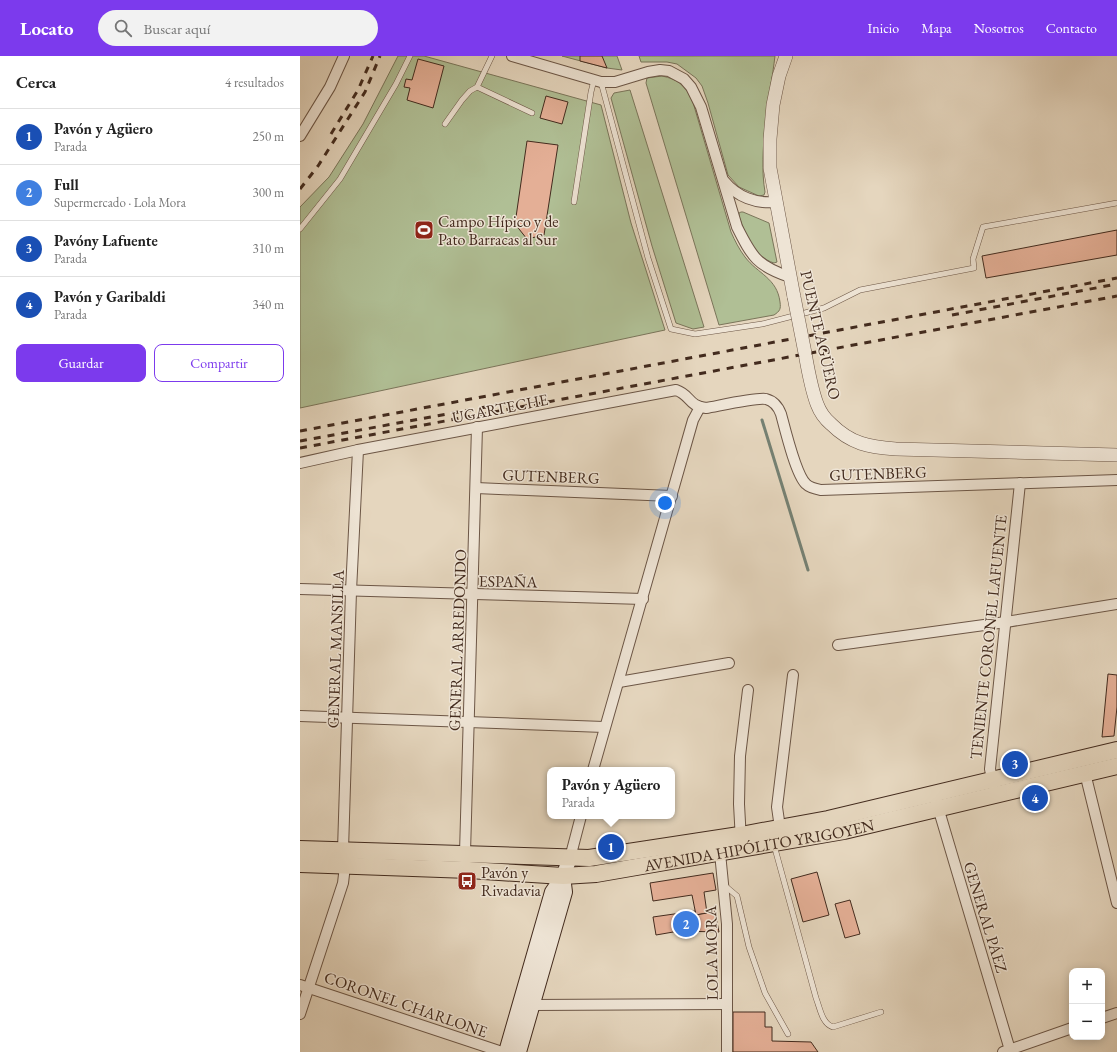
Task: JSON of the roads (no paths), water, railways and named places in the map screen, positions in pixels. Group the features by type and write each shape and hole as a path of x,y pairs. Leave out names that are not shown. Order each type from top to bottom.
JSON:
{"main road":[{"name":"AVENIDA HIPÓLITO YRIGOYEN","path":"300,849 465,853 570,858 594,857 741,841 774,844 837,832 938,808 993,787 1117,750"},
{"name":"AVENIDA HIPÓLITO YRIGOYEN","path":"300,864 468,870 563,876 596,874 720,853 741,841 780,828 828,819 935,793 993,787 1085,773 1117,766"},
{"path":"506,1052 552,892 563,876 570,858"},
{"path":"519,1052 565,892 563,876"}],"street":[{"path":"300,136 330,87 344,56"},
{"path":"512,56 598,81 614,82 660,70 669,71 684,79 691,87 701,107 737,227 745,244 755,258 763,265 772,271 790,277"},
{"name":"PUENTE AGÜERO","path":"786,56 779,76 773,105 770,139 770,168 812,388 818,406 825,418 850,440 880,448 1117,455"},
{"path":"724,180 729,188 744,197 754,201 767,203 776,202"},
{"name":"UGARTECHE","path":"300,463 358,450 676,390 684,393 693,404 700,408"},
{"name":"GUTENBERG","path":"700,408 762,398 773,402 778,406 781,414 799,475 806,485 821,490 1117,480"},
{"path":"594,767 693,420 700,408"},
{"name":"GENERAL ARREDONDO","path":"465,853 478,427"},
{"name":"GENERAL MANSILLA","path":"343,850 351,591 358,450"},
{"name":"TENIENTE CORONEL LAFUENTE","path":"993,787 990,769 1020,483"},
{"name":"GUTENBERG","path":"476,488 672,496"},
{"name":"ESPAÑA","path":"300,589 643,599"},
{"path":"838,645 1006,622 1117,604"},
{"path":"619,682 729,663"},
{"path":"780,828 777,807 793,675"},
{"path":"741,841 739,804 740,756 748,690"},
{"path":"300,716 604,727"},
{"path":"1085,773 1117,903"},
{"name":"GENERAL PÁEZ","path":"935,793 1006,1051"},
{"path":"570,858 580,819"},
{"name":"LOLA MORA","path":"720,853 727,924 727,1052"},
{"path":"300,1014 304,986 343,884 345,866"},
{"name":"CORONEL CHARLONE","path":"304,986 502,1052"},
{"path":"532,1005 726,1004"},
{"path":"1105,1017 1117,1013"},
{"path":"1006,1051 1069,1029"}],"lane":[{"path":"300,229 340,179 396,84 410,56"},
{"path":"445,124 462,100 470,91 477,87 492,56"},
{"path":"574,202 591,92 598,81"},
{"path":"598,81 648,258 671,328 694,334 762,324 824,308 860,290 974,268 973,259 983,227 1117,203"},
{"path":"477,87 532,113"},
{"path":"774,844 816,998 826,1022 829,1026 833,1027 881,1012"},
{"path":"724,884 737,896 748,947 765,993 788,1034"}],"waterway":[{"path":"762,420 808,570"}],"railway":[{"path":"331,134 358,90 373,56"},
{"path":"300,189 318,166 365,92 380,56"},
{"path":"300,431 1117,278"},
{"path":"952,315 1117,284"},
{"path":"300,448 1117,296"},
{"path":"300,441 491,406"}],"place":[{"name":"Campo Hípico y de Pato Barracas al Sur","path":"424,230"},
{"name":"Pavóny Lafuente","path":"1015,764"},
{"name":"Pavón y Garibaldi","path":"1035,798"},
{"name":"Pavón y Agüero","path":"611,847"},
{"name":"Pavón y Rivadavia","path":"467,881"},
{"name":"Full","path":"686,924"}]}
